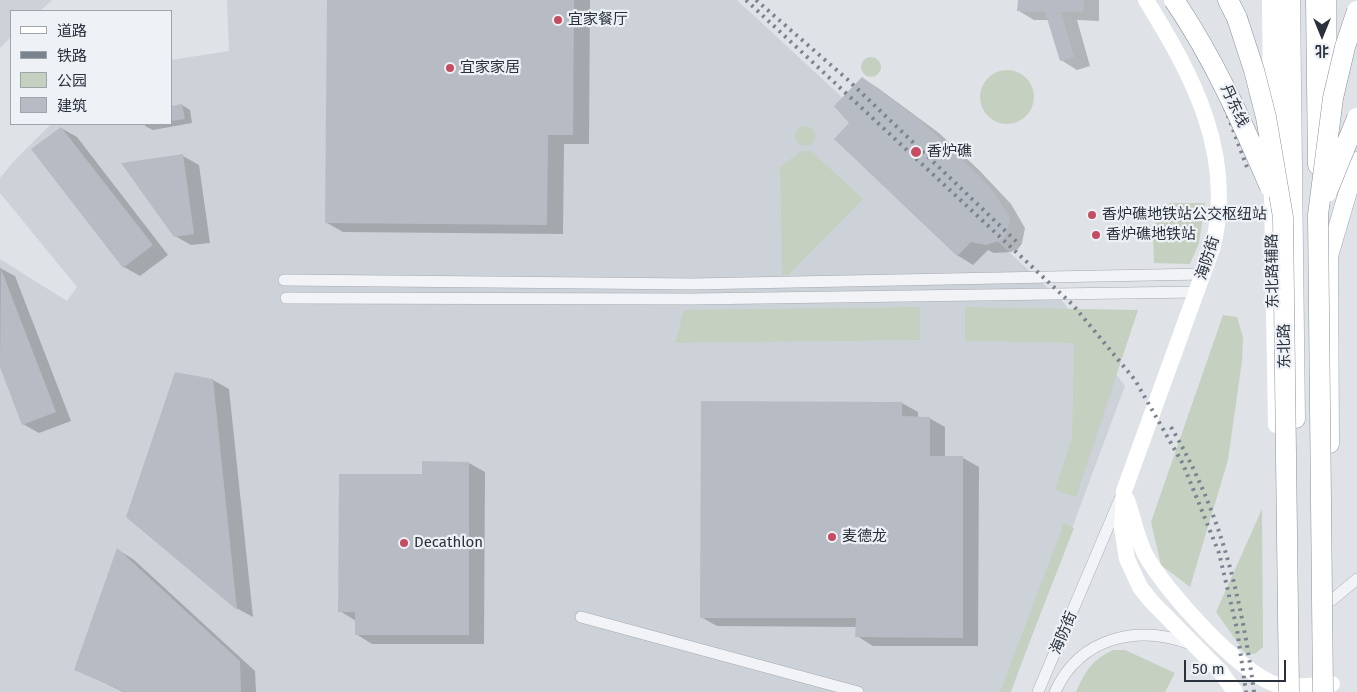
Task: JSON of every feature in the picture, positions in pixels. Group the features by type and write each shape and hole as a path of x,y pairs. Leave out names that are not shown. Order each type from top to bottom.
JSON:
{"highway":[{"name":"丹东线","path":"1174,0 1196,32 1231,96 1283,217"},
{"path":"1228,0 1237,18 1254,70 1266,117 1283,217"},
{"name":"东北路","path":"1280,0 1289,689"},
{"path":"1316,0 1318,215 1329,689"},
{"path":"1318,215 1333,98 1345,47 1357,11"},
{"path":"1318,215 1357,118"}],"main road":[{"name":"海防街","path":"1124,491 1203,274 1219,223 1221,197 1219,171 1211,130 1195,89 1170,38 1146,0"},
{"name":"东北路辅路","path":"1270,0 1275,402 1289,689"},
{"name":"东北路","path":"1289,689 1296,431 1291,0"},
{"path":"1124,491 1144,552 1169,589 1237,660 1250,671 1289,689 1329,689 1332,600 1327,0"},
{"path":"1329,256 1357,162"},
{"path":"1294,238 1299,249 1308,256 1316,258 1329,256"},
{"path":"1275,402 1296,431"},
{"path":"1124,491 1124,543 1132,572 1151,602 1220,671 1235,692"}],"street":[{"path":"284,280 693,284 1203,274"},
{"path":"286,298 692,299 1196,292"},
{"name":"海防街","path":"1038,692 1124,491"},
{"path":"1332,600 1357,579"},
{"path":"581,617 858,692"},
{"name":"海防街","path":"1055,692 1068,670 1080,656 1108,639 1144,634 1178,639 1195,646"}],"shaded area":[{"path":"0,0 52,0 41,10 10,10 10,38 0,48"},
{"path":"227,0 737,0 1064,303 1125,386 1011,692 0,692 0,259 67,301 77,287 0,193 0,178 50,125 172,125 172,60 229,51"}],"green space":[{"path":"871,57 878,60 881,67 878,74 871,77 864,74 861,67 864,60"},
{"path":"1002,70 1012,70 1026,78 1032,87 1034,97 1032,107 1026,116 1012,124 1002,124 992,119 985,112 980,102 980,92 985,82 992,75"},
{"path":"805,126 812,129 815,136 812,143 805,146 798,143 795,136 798,129"},
{"path":"801,151 811,151 863,199 788,275 782,275 780,167"},
{"path":"1170,203 1205,203 1199,243 1190,264 1154,263 1154,230 1156,222 1163,208"},
{"path":"920,307 920,340 675,343 684,310"},
{"path":"965,307 1138,310 1076,497 1055,490 1072,437 1074,343 965,341"},
{"path":"1223,315 1237,317 1243,337 1242,361 1228,460 1190,587 1161,565 1151,522"},
{"path":"1262,509 1263,647 1255,654 1245,653 1216,612"},
{"path":"1064,523 1074,528 1010,692 1000,692"},
{"path":"1113,650 1125,650 1175,673 1165,692 1076,692 1094,662"}],"building":[{"name":"宜家家居","path":"327,0 574,0 573,135 548,135 547,225 325,223"},
{"path":"1018,0 1084,0 1083,12 1061,12 1074,57 1060,61 1045,12 1017,11"},
{"path":"862,77 923,123 981,178 995,194 1010,218 1006,234 1002,240 986,245 971,242 957,256 834,139 849,123 834,106"},
{"path":"182,104 185,119 172,121 172,106"},
{"path":"61,127 153,245 123,268 31,149"},
{"path":"183,154 194,234 174,237 121,163"},
{"path":"1,269 56,412 22,425 0,367"},
{"path":"175,372 213,379 237,610 126,517"},
{"name":"麦德龙","path":"701,401 902,402 902,416 930,417 930,456 963,456 963,638 855,637 856,618 700,618"},
{"name":"Decathlon","path":"422,461 469,462 469,635 355,635 355,612 338,612 339,474 422,474"},
{"path":"117,548 240,661 241,692 125,692 74,670"}],"railway":[{"path":"746,0 1073,305 1135,380 1183,464 1219,553 1237,629 1246,692"},
{"path":"756,0 847,79 1020,245"},
{"path":"1174,0 1218,89 1248,170"},
{"path":"1171,427 1188,459 1216,523 1243,622 1254,692"}],"place":[{"name":"宜家餐厅","path":"558,20"},
{"name":"宜家家居","path":"450,68"},
{"name":"香炉礁","path":"916,152"},
{"name":"香炉礁地铁站公交枢纽站","path":"1092,215"},
{"name":"香炉礁地铁站","path":"1096,235"},
{"name":"麦德龙","path":"832,537"},
{"name":"Decathlon","path":"404,543"}]}
